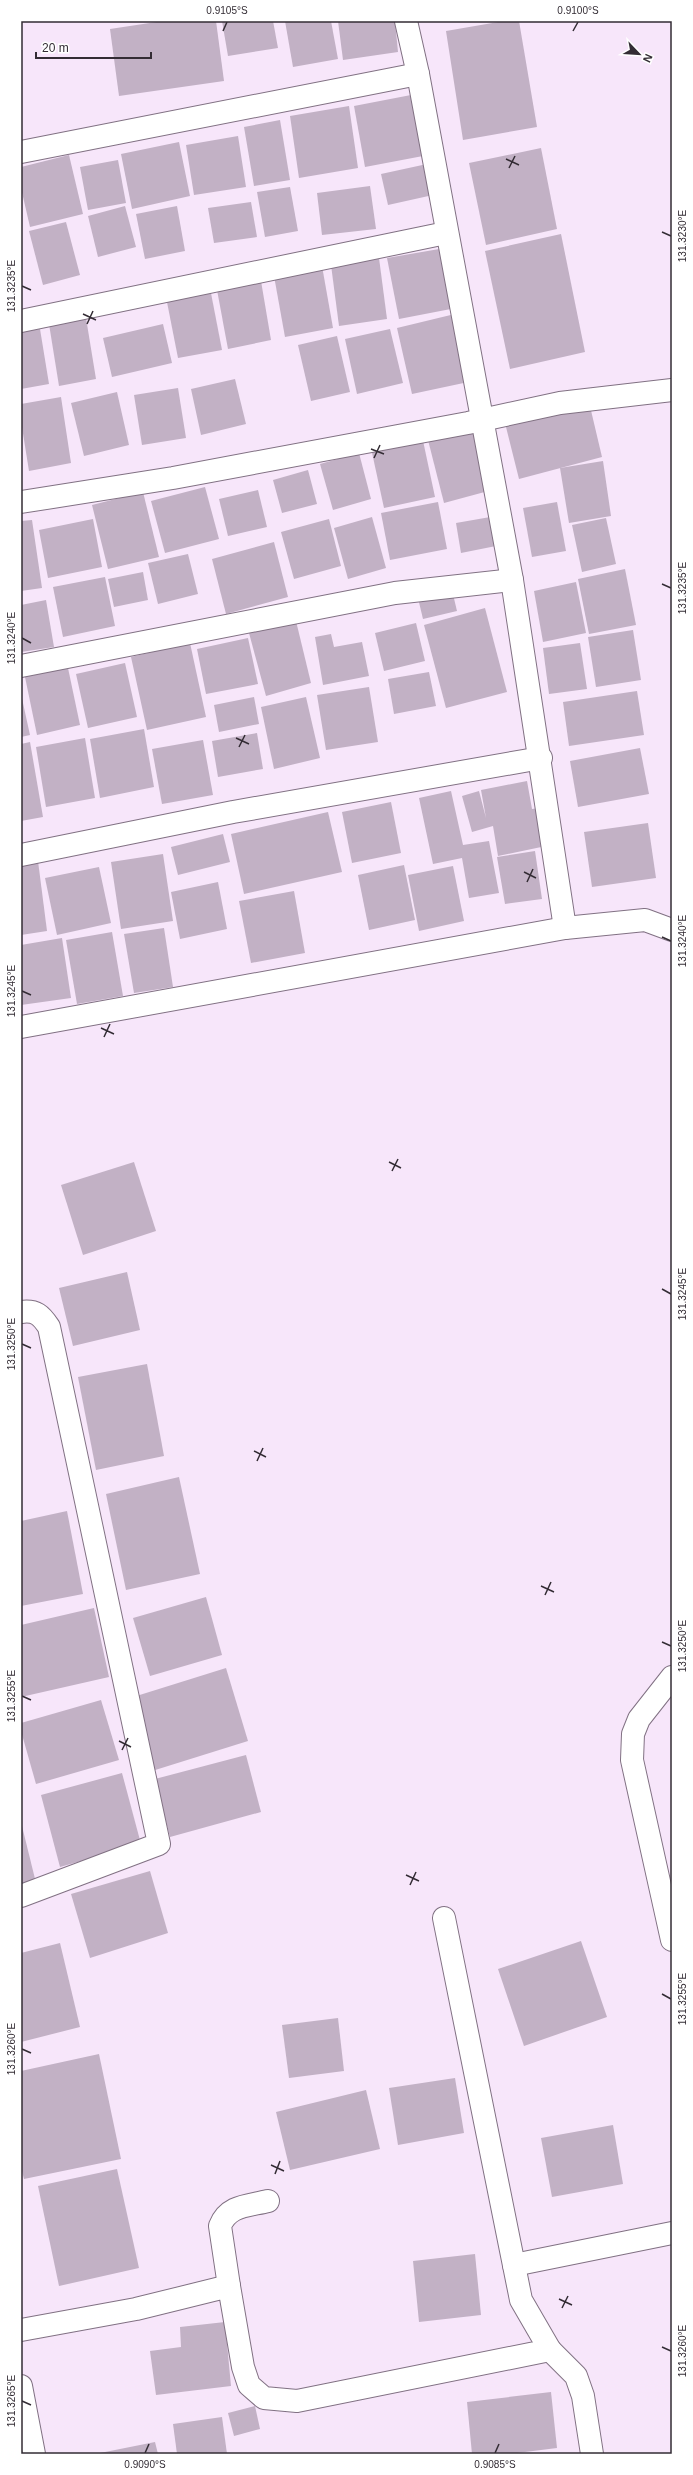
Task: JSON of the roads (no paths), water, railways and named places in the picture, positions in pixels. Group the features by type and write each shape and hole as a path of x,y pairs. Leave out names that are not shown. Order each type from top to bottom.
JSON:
{"street":[{"path":"406,21 418,74 446,233 484,419 541,758 565,928"},
{"path":"21,152 418,74"},
{"path":"21,321 446,233"},
{"path":"21,502 173,478 484,419 560,403 672,390"},
{"path":"21,666 395,593 512,580"},
{"path":"21,856 233,812 541,758"},
{"path":"21,1027 565,928 645,920 672,930"},
{"path":"21,1312 31,1310 42,1315 49,1326 159,1844 21,1896"},
{"path":"672,1677 639,1719 633,1734 632,1760 672,1940"},
{"path":"444,1918 520,2300 550,2350 576,2376 584,2396 592,2454"},
{"path":"268,2201 229,2211 223,2218 220,2226 243,2367 249,2384 264,2398 297,2401 550,2350"},
{"path":"514,2266 672,2233"},
{"path":"21,2330 136,2308 229,2286"},
{"path":"21,2386 34,2454"}]}
